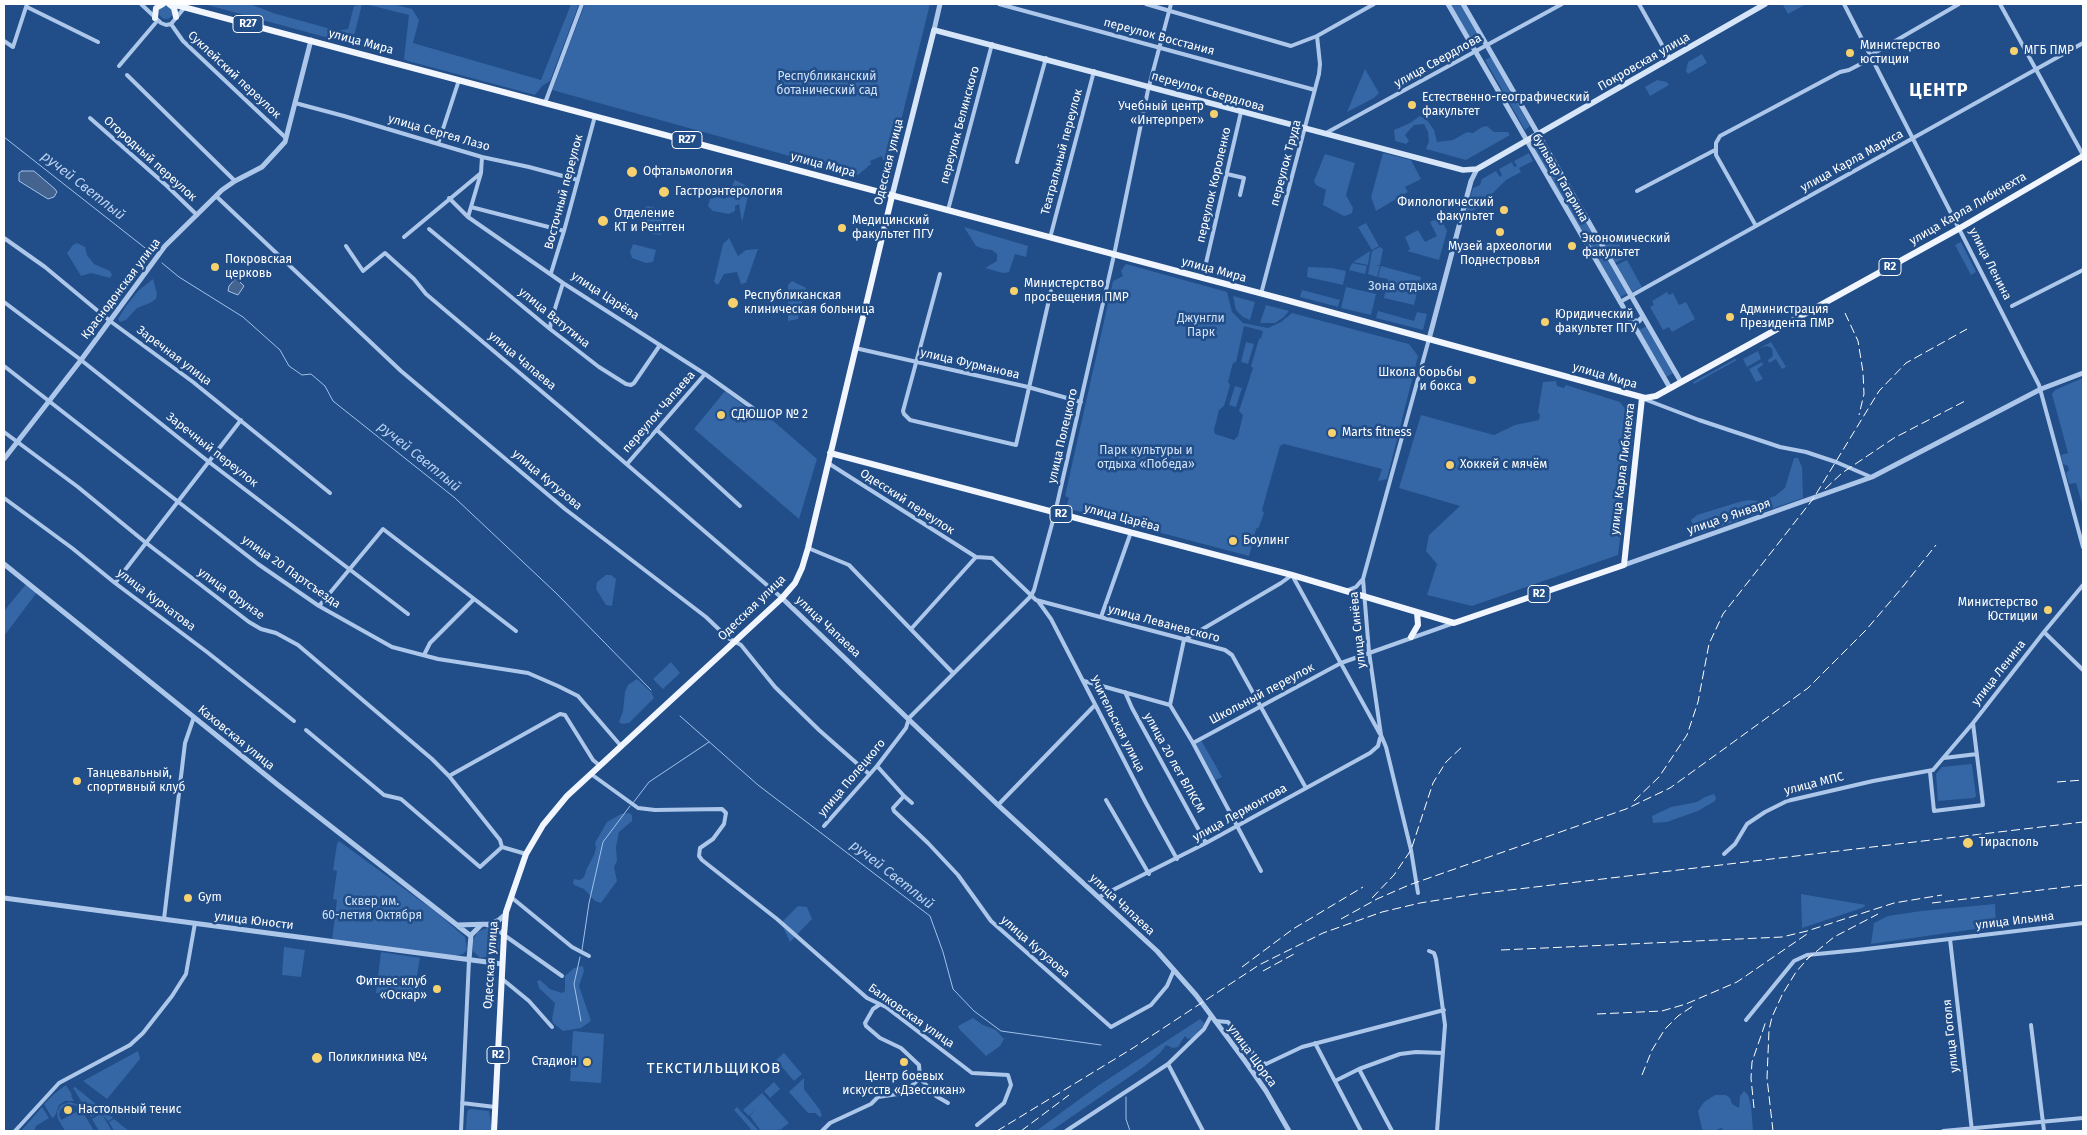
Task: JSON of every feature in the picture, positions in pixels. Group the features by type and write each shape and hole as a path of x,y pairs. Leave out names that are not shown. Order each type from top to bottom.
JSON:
{"main road":[{"path":"156,19 156,8 163,4"},
{"path":"171,4 176,17"},
{"name":"улица Мира","path":"171,4 948,210 1642,398"},
{"name":"Покровская улица","path":"1477,169 1765,4"},
{"name":"переулок Свердлова","path":"934,30 1046,58 1306,130 1463,170 1477,169"},
{"name":"Одесская улица","path":"494,1131 506,913 526,854 536,835 556,809 599,765 782,598 795,583 802,568 934,30"},
{"name":"улица Карла Либкнехта","path":"1624,566 1642,398 1653,397 1681,382 1960,228 2083,156"},
{"name":"улица Царёва","path":"830,453 1292,575 1454,623"},
{"name":"улица 9 Января","path":"1454,623 1624,566"},
{"path":"1411,638 1418,625 1417,612"}],"street":[{"path":"141,4 164,25 171,24 186,8"},
{"path":"545,103 582,4"},
{"name":"Одесская улица","path":"934,30 940,4"},
{"name":"переулок Восстания","path":"999,4 1315,90"},
{"path":"1146,4 1291,46 1316,36 1374,4"},
{"name":"улица Полецкого","path":"824,826 877,766 906,728 910,718 952,673 1031,596 1037,582 1056,512 1081,402 1149,86 1171,4"},
{"name":"бульвар Гагарина","path":"1448,4 1670,388"},
{"name":"бульвар Гагарина","path":"1462,4 1681,382"},
{"name":"улица Свердлова","path":"1324,134 1487,46 1556,5 1562,4"},
{"path":"1639,4 1670,59"},
{"name":"улица Ленина","path":"1844,4 1960,228 2040,389 2083,546"},
{"path":"1756,226 1718,159 1715,150 1720,136 1840,72 1849,70 1960,4"},
{"path":"2000,4 2083,156"},
{"path":"4,42 13,47 27,6 98,42"},
{"path":"119,66 156,19"},
{"name":"Суклейский переулок","path":"171,24 183,41 287,138"},
{"name":"переулок Труда","path":"1261,294 1306,130 1315,90 1320,64 1316,36"},
{"name":"Краснодонская улица","path":"4,459 81,360 165,246 216,196 235,181 262,167 283,146 287,138 311,40"},
{"name":"улица Карла Маркса","path":"1620,302 2083,43"},
{"name":"переулок Белинского","path":"948,210 992,44"},
{"path":"1017,162 1046,58"},
{"name":"Театральный переулок","path":"1050,238 1094,72"},
{"path":"128,75 235,181"},
{"path":"438,144 459,80"},
{"name":"улица Сергея Лазо","path":"295,103 482,157 578,180"},
{"name":"переулок Короленко","path":"1206,263 1241,112"},
{"name":"Восточный переулок","path":"551,273 594,116"},
{"name":"Огородный переулок","path":"90,118 197,215"},
{"path":"1637,191 1715,150"},
{"path":"468,217 481,173 482,157"},
{"path":"1429,339 1471,182 1477,169"},
{"path":"404,237 481,173"},
{"path":"1227,174 1244,178 1240,195"},
{"name":"улица Кутузова","path":"216,196 401,371 565,509 699,611 734,642 741,645 775,687 819,730 869,774"},
{"name":"улица Царёва","path":"449,198 468,217 754,408"},
{"path":"471,207 564,231"},
{"name":"улица Ватутина","path":"429,230 599,367 631,385 660,345"},
{"name":"Заречная улица","path":"4,238 45,266 110,320 241,420 330,493"},
{"name":"улица Чапаева","path":"346,246 363,271 385,253 414,279 426,294 782,598 910,718 998,805 1157,951 1196,995"},
{"path":"2012,306 2083,270"},
{"path":"940,274 903,411 906,418 1016,445 1051,291"},
{"path":"550,329 563,282"},
{"name":"Заречный переулок","path":"4,302 408,614"},
{"path":"1631,321 1639,322 1642,316"},
{"name":"улица Синёва","path":"1418,893 1386,747 1381,736 1363,579 1429,339"},
{"name":"улица Фурманова","path":"855,348 1028,387 1081,402"},
{"name":"улица 20 Партсъезда","path":"4,366 258,564 319,606 387,645 424,655 528,673 558,686 578,696 621,746"},
{"name":"улица 9 Января","path":"1624,566 1872,477 2040,389 2083,373"},
{"name":"переулок Чапаева","path":"627,464 705,374"},
{"name":"улица Мира","path":"1642,398 1699,420 1780,447 1836,462 1872,477"},
{"path":"115,583 241,420"},
{"path":"657,430 740,506"},
{"name":"улица Фрунзе","path":"4,432 253,625 276,633 298,645 432,759 449,776 500,840 502,847"},
{"name":"Одесский переулок","path":"828,463 976,557"},
{"name":"улица Курчатова","path":"4,498 72,548 294,721"},
{"path":"319,606 383,529 516,631"},
{"path":"1101,618 1131,532"},
{"path":"808,548 849,565 952,673"},
{"path":"911,629 976,557 992,558 1031,596"},
{"name":"Каховская улица","path":"4,564 471,936"},
{"path":"1170,705 1184,640 1282,583 1292,575 1381,736"},
{"path":"1346,591 1356,587 1363,579"},
{"name":"улица Ленина","path":"1930,772 1973,723 2044,632 2083,586"},
{"name":"улица Леваневского","path":"1031,596 1036,600 1215,647 1232,655 1306,788"},
{"path":"424,655 430,643 474,599"},
{"name":"Учительская улица","path":"1036,600 1048,614 1177,859"},
{"name":"улица 9 Января","path":"1370,652 1454,623"},
{"path":"2044,632 2083,670"},
{"name":"Школьный переулок","path":"1193,743 1341,663 1370,652"},
{"path":"1084,681 1170,705 1193,743 1261,871"},
{"name":"улица 20 лет ВЛКСМ","path":"1125,692 1206,843"},
{"path":"998,805 1095,705"},
{"path":"449,776 560,714 565,715 593,760 599,765"},
{"path":"164,919 185,744 194,717"},
{"path":"1930,772 1934,811 1983,805 1973,723"},
{"path":"306,730 384,795 400,799 480,867 502,847 526,854"},
{"name":"улица Лермонтова","path":"1099,897 1149,874 1375,750 1381,736"},
{"path":"1944,758 1977,754"},
{"path":"877,766 912,803"},
{"name":"улица МПС","path":"1724,854 1735,844 1747,824 1787,801 1873,781 1930,772"},
{"name":"Балковская улица","path":"591,774 634,806 656,810 722,809 726,813 724,824 713,839 702,845 699,856 729,883 794,934 867,998 886,1007 972,1073 1008,1075 1011,1081 1004,1104 977,1125"},
{"name":"улица Кутузова","path":"904,796 893,808 894,811 958,875 991,921 1111,1027 1151,1005 1167,986 1174,970"},
{"path":"1106,800 1149,874"},
{"path":"511,896 572,947 589,956"},
{"name":"улица Юности","path":"4,898 502,964"},
{"path":"461,1131 468,960 471,936 476,929 499,920 506,913"},
{"name":"улица Ильина","path":"1746,1020 1794,961 1813,953 1858,950 2083,923"},
{"path":"15,1131 59,1083 130,1045 143,1033 172,996 186,974 196,924"},
{"path":"457,925 485,925 497,928 562,976"},
{"name":"улица Гоголя","path":"1950,939 1972,1130"},
{"path":"1429,950 1434,953 1436,959 1445,1025 1437,1131"},
{"path":"501,978 529,1001 552,1027"},
{"name":"улица Щорса","path":"1196,995 1258,1079 1289,1131"},
{"path":"879,1004 873,1009 865,1023 866,1026 880,1038 901,1048 919,1065 920,1078 936,1096 948,1103"},
{"path":"1066,1131 1168,1064 1213,1019 1228,1022 1260,1062 1266,1064 1290,1052 1315,1043 1444,1010"},
{"path":"2031,1025 2044,1131"},
{"path":"1315,1043 1362,1131"},
{"path":"1335,1081 1359,1069 1400,1054 1416,1052 1443,1053"},
{"path":"1168,1064 1203,1131"},
{"path":"1359,1069 1392,1131"},
{"path":"822,1131 830,1124 871,1104 878,1098 904,1093 920,1078"},
{"path":"462,1102 496,1107"},
{"path":"1943,1131 1972,1130 2083,1118"}],"green space":[{"path":"204,4 250,4 273,13 338,31 348,29 354,6 362,4 354,36 343,42"},
{"path":"365,4 393,4 412,9 419,20 413,43 541,80 571,4 579,4 550,81 542,86 535,95 404,59 409,15"},
{"name":"Республиканский ботанический сад","path":"585,4 930,4 896,141 893,140 891,159 883,160 882,156 870,161 871,164 858,175 552,90"},
{"path":"1451,4 1460,4 1479,37 1472,41"},
{"path":"1806,4 1788,14 1783,5"},
{"path":"166,5 171,7 173,12 171,17 166,19 161,17 159,12 161,7"},
{"path":"1702,54 1707,63 1688,74 1686,71 1688,62"},
{"path":"1491,57 1530,126 1525,130 1485,60"},
{"path":"1365,69 1379,93 1374,98 1347,112"},
{"path":"1657,80 1667,82 1669,85 1650,96 1645,87"},
{"path":"1420,116 1427,120 1434,130 1437,142 1453,140 1467,132 1473,133 1487,126 1494,132 1508,132 1510,135 1466,160 1426,149 1429,141 1428,132 1424,124 1414,125 1405,135 1409,141 1406,144 1395,141 1394,130"},
{"path":"1542,145 1628,293 1619,298 1534,150"},
{"path":"1383,153 1411,160 1421,179 1405,187 1408,192 1376,211 1371,197"},
{"path":"1529,153 1533,161 1519,168 1521,172 1506,180 1478,208 1471,212 1466,211 1473,188 1480,185 1482,179 1496,171 1500,177 1502,175 1499,169 1512,162 1514,167 1517,166 1514,161"},
{"path":"1325,154 1355,163 1346,195 1353,208 1352,213 1348,215 1344,216 1323,205 1326,190 1316,185 1314,181"},
{"path":"735,180 747,186 749,192 742,222 739,204 735,206 735,211 729,214 713,211 708,206 710,199 718,197 725,199"},
{"path":"648,206 664,210 661,235 653,234 638,216 641,209"},
{"path":"1440,217 1447,231 1439,260 1407,251 1410,249 1405,237 1418,230 1425,242 1437,236 1430,222"},
{"path":"1366,223 1379,246 1372,250 1358,227"},
{"path":"964,227 1028,246 1026,257 1015,254 1009,272 1003,273 985,268 997,261 997,254 992,250 976,246"},
{"path":"1614,234 1626,257 1615,263 1602,241"},
{"path":"729,238 738,256 746,250 758,249 746,283 741,284 737,272 724,274 718,285 714,282 723,244"},
{"path":"1961,242 1976,272 1971,275 1955,245"},
{"path":"77,243 85,247 87,255 94,264 110,271 112,275 110,278 91,273 81,276 67,253"},
{"path":"633,244 656,250 653,262 646,263 632,258 630,252"},
{"path":"1380,247 1383,249 1380,265 1375,265 1380,266 1377,277 1368,274 1372,251"},
{"path":"1370,251 1368,265 1353,262"},
{"path":"1627,260 1642,287 1632,292 1616,265"},
{"path":"1352,263 1367,266 1365,274 1349,270"},
{"name":"Парк культуры и отдыха «Победа»","path":"1126,264 1227,292 1232,312 1243,323 1268,328 1281,322 1292,313 1409,344 1418,356 1387,479 1378,481 1382,469 1284,444 1280,446 1262,510 1264,513 1259,527 1256,529 1249,556 1066,508 1069,498 1065,496 1113,281 1123,276 1121,271","holes":["1244,326 1263,331 1259,339 1251,366 1253,368 1239,411 1243,415 1238,436 1234,440 1215,434 1214,430 1219,410 1224,406 1230,385 1228,382 1233,363 1236,362"]},
{"name":"Зона отдыха","path":"1381,266 1421,277 1414,305 1384,298 1388,279 1378,277"},
{"path":"1308,267 1332,268 1346,271 1343,285 1307,277"},
{"path":"153,279 157,294 156,299 137,308 126,320 120,322 118,319 126,306 139,290"},
{"path":"792,281 806,288 798,319 788,321 788,285"},
{"name":"Зона отдыха","path":"1346,287 1376,294 1371,315 1341,308"},
{"path":"1302,290 1340,300 1338,307 1300,297"},
{"path":"1667,292 1669,295 1673,293 1679,305 1686,302 1695,319 1672,332 1669,327 1663,330 1650,307 1654,305 1652,301"},
{"path":"1233,296 1255,302 1250,320 1243,317 1236,310"},
{"path":"1266,305 1289,311 1275,323 1260,323"},
{"path":"1378,311 1414,321 1417,312 1427,314 1423,330 1376,318"},
{"path":"1647,326 1674,373 1666,377 1639,330"},
{"path":"1246,342 1254,344 1248,364 1241,362"},
{"path":"1771,342 1786,367 1782,369 1776,359 1769,363 1768,360 1773,356 1772,348 1767,346 1760,348"},
{"path":"1758,351 1761,359 1747,367 1743,359"},
{"path":"1735,359 1737,360 1694,384 1693,382"},
{"path":"1762,362 1763,365 1757,369 1763,379 1756,382 1749,369"},
{"path":"2083,378 2083,507 2076,483 2069,484 2066,473 2069,470 2068,466 2063,464 2061,455 2068,453 2052,394 2055,390"},
{"path":"1556,381 1557,386 1564,388 1566,385 1620,402 1635,421 1618,555 1472,606 1427,595 1437,564 1426,551 1429,535 1460,506 1399,488 1421,415 1494,435 1515,425 1539,420 1540,415 1538,412 1543,382"},
{"path":"1235,386 1242,388 1236,407 1229,405"},
{"path":"725,391 758,417 763,412 817,459 799,519 694,429"},
{"path":"1794,458 1798,458 1802,467 1803,498 1699,534 1695,531 1691,520 1697,515 1739,502 1749,500 1760,501 1775,496 1785,488"},
{"path":"606,575 611,575 616,579 612,606 606,605 596,589 597,582"},
{"path":"27,583 38,591 4,636 4,611"},
{"path":"671,662 680,673 663,689 653,679"},
{"path":"637,679 651,692 654,698 629,723 622,724 619,722 623,711 625,692 628,685"},
{"path":"1201,740 1222,777 1214,781 1193,744"},
{"path":"1971,764 1976,796 1974,798 1938,801 1936,774 1942,767"},
{"path":"1714,794 1715,801 1698,811 1667,822 1653,823 1652,816 1671,807 1697,802"},
{"path":"629,813 632,815 632,821 619,832 616,847 617,861 614,867 617,881 601,903 595,901 584,889 574,885 574,879 580,880 584,877 594,855 595,843 607,822 621,814"},
{"name":"Сквер им. 60-летия Октября","path":"339,841 436,912 465,937 467,950 463,954 455,956 332,940 337,900 333,899 337,871 333,870"},
{"path":"1801,894 1866,905 1802,928"},
{"path":"1995,904 1996,926 1871,944 1874,923 1888,916"},
{"path":"798,906 807,907 812,919 790,942 781,923"},
{"path":"487,928 497,934 499,948 491,956 480,958 473,951 473,941 477,932"},
{"path":"284,947 305,950 301,977 282,975"},
{"path":"381,952 420,958 416,981 420,982 417,998 376,993"},
{"path":"583,966 584,971 579,986 591,1021 581,1028 563,1031 553,1023 555,1003 539,988 537,981 540,980 550,989 562,993 565,991 565,976 574,968"},
{"path":"973,1018 983,1025 996,1030 1004,1039 1000,1046 986,1056 958,1026"},
{"path":"1200,1019 1204,1023 1203,1026 1192,1038 1188,1039 1185,1036 1178,1047 1173,1048 1166,1045 1145,1066 1051,1131 1036,1131 1099,1085"},
{"name":"Стадион","path":"573,1031 604,1034 601,1083 570,1081"},
{"path":"138,1051 140,1059 107,1099 83,1081"},
{"path":"784,1053 802,1074 794,1081 776,1060"},
{"path":"804,1078 804,1089 820,1110 822,1116 820,1117 815,1113 808,1113 789,1092"},
{"path":"774,1082 780,1089 770,1098 764,1091"},
{"path":"66,1085 74,1101 65,1101 59,1105 55,1116 52,1118 44,1104"},
{"path":"75,1087 113,1118 108,1121 102,1114 112,1131 99,1131 92,1119 102,1113 91,1117 73,1088"},
{"path":"1744,1091 1748,1095 1751,1105 1753,1131 1723,1131 1722,1128 1716,1131 1705,1131 1702,1129 1698,1111 1704,1102 1715,1095 1726,1095 1730,1098 1732,1104 1739,1108 1740,1096"},
{"path":"762,1093 789,1123 780,1130 761,1131 750,1116 757,1108 749,1116 743,1110"},
{"path":"70,1102 79,1105 94,1131 65,1131 58,1119 57,1112 61,1105","holes":["67,1104 75,1105 80,1110 61,1120 60,1110"]},
{"path":"42,1107 49,1118 36,1126 34,1131 21,1131"},
{"path":"737,1107 759,1131 748,1131 751,1129 734,1110"},
{"path":"468,1110 489,1111 492,1131 466,1131 467,1114"},
{"path":"114,1119 129,1131 114,1131 109,1122"}],"shaded area":[{"path":"22,171 34,171 55,189 57,192 54,197 48,199 19,181 19,173"},
{"path":"236,278 244,286 238,295 228,291 229,286"}],"waterway":[{"name":"ручей Светлый","path":"4,137 149,251"},
{"name":"ручей Светлый","path":"162,263 179,277 243,317 280,350 289,366 302,375 311,374 325,386 333,401 455,498 556,593 651,690"},
{"name":"ручей Светлый","path":"680,716 758,785 930,916 943,952 953,989 974,1011 1001,1031 1101,1045"},
{"path":"633,803 649,782 709,742"},
{"path":"582,950 589,903 603,842 630,806"},
{"path":"580,957 574,984 581,1021"},
{"name":"ручей Светлый","path":"1126,1097 1126,1119 1130,1131"}],"railway":[{"path":"1845,313 1858,341 1863,372 1864,394 1859,415"},
{"path":"1634,801 1659,777 1687,735 1698,702 1709,644 1723,614 1813,499 1879,391 1906,363 1967,329"},
{"path":"1825,489 1842,473 1894,438 1967,400"},
{"path":"1341,919 1377,899 1409,885 1626,809 1670,788 1808,688 1866,630 1936,545"},
{"path":"1372,898 1394,875 1411,850 1433,783 1446,762 1464,745"},
{"path":"2057,782 2083,780"},
{"path":"997,1131 1133,1048 1259,965 1323,933 1382,912 1420,903 1476,894 2083,822"},
{"path":"1932,903 2083,885"},
{"path":"1242,967 1293,929 1363,887"},
{"path":"1501,950 1782,937 1807,931 1894,903 1942,895"},
{"path":"1806,960 1834,937 1878,914"},
{"path":"1597,1014 1662,1011 1686,1004 1737,982 1807,934"},
{"path":"1263,971 1294,954"},
{"path":"1773,1131 1767,1078 1769,1030 1772,1017 1782,995 1796,972 1810,956"},
{"path":"1642,1075 1652,1050 1665,1029 1678,1016 1693,1006"},
{"path":"1754,1108 1751,1078 1752,1062 1766,1021"},
{"path":"1021,1131 1069,1095"}],"place":[{"name":"МГБ ПМР","path":"2014,51"},
{"name":"Министерство юстиции","path":"1850,53"},
{"name":"Естественно-географический факультет","path":"1412,105"},
{"name":"Учебный центр «Интерпрет»","path":"1214,114"},
{"name":"Офтальмология","path":"632,172"},
{"name":"Гастроэнтерология","path":"664,192"},
{"name":"Филологический факультет","path":"1504,210"},
{"name":"Отделение КТ и Рентген","path":"603,221"},
{"name":"Медицинский факультет ПГУ","path":"842,228"},
{"name":"Музей археологии Поднестровья","path":"1500,232"},
{"name":"Экономический факультет","path":"1572,246"},
{"name":"Покровская церковь","path":"215,267"},
{"name":"Министерство просвещения ПМР","path":"1014,291"},
{"name":"Республиканская клиническая больница","path":"733,303"},
{"name":"Администрация Президента ПМР","path":"1730,317"},
{"name":"Юридический факультет ПГУ","path":"1545,322"},
{"name":"Школа борьбы и бокса","path":"1472,380"},
{"name":"СДЮШОР № 2","path":"721,415"},
{"name":"Marts fitness","path":"1332,433"},
{"name":"Хоккей с мячём","path":"1450,465"},
{"name":"Боулинг","path":"1233,541"},
{"name":"Министерство Юстиции","path":"2048,610"},
{"name":"Танцевальный, спортивный клуб","path":"77,781"},
{"name":"Тирасполь","path":"1968,843"},
{"name":"Gym","path":"188,898"},
{"name":"Фитнес клуб «Оскар»","path":"437,989"},
{"name":"Поликлиника №4","path":"317,1058"},
{"name":"Стадион","path":"587,1062"},
{"name":"Центр боевых искусств «Дзессикан»","path":"904,1062"},
{"name":"Настольный тенис","path":"68,1110"}],"district":[{"name":"ЦЕНТР","path":"1939,91"},
{"name":"ТЕКСТИЛЬЩИКОВ","path":"714,1069"}],"park label":[{"name":"Джунгли Парк","path":"1201,326"}]}
